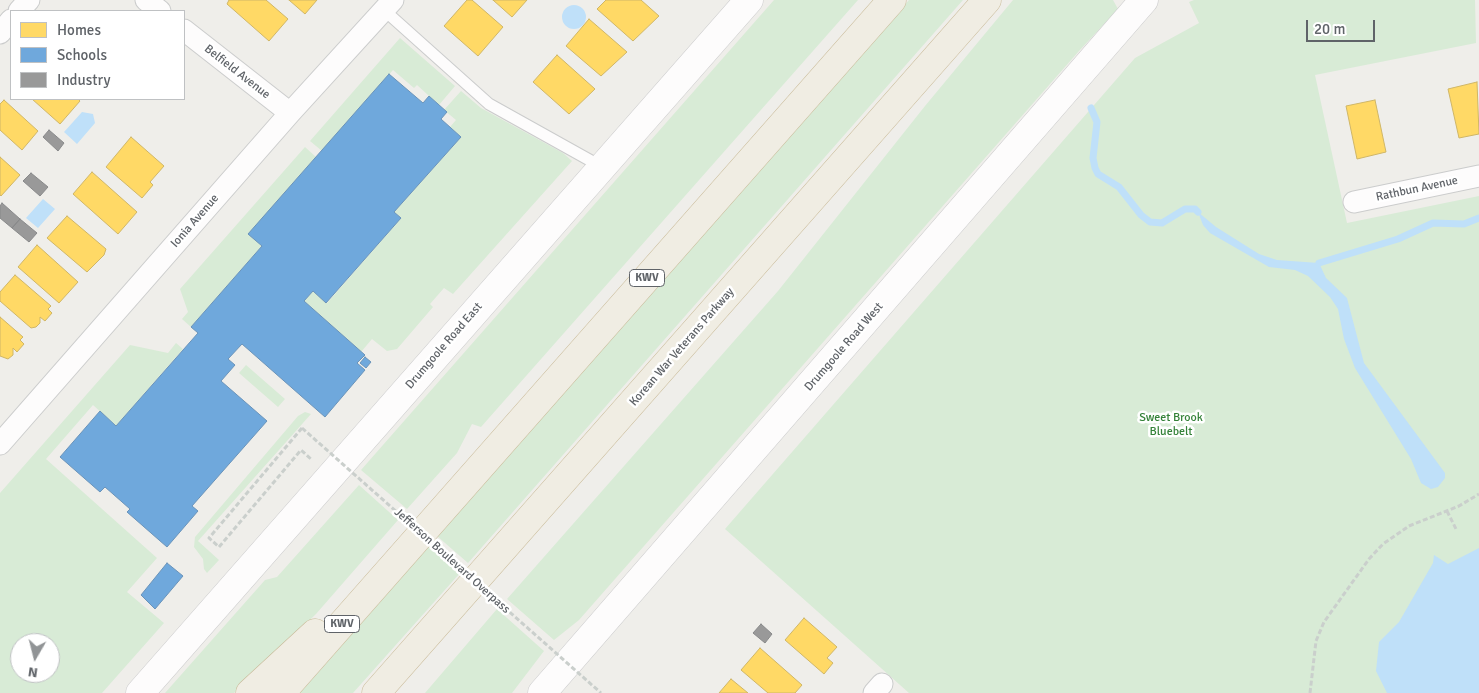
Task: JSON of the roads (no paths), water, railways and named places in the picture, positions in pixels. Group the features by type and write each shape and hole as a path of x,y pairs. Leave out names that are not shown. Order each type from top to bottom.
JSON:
{"highway":[{"name":"KWV","path":"281,693 892,0"},
{"name":"Korean War Veterans Parkway","path":"376,693 987,0"},
{"path":"250,693 284,660 402,556"}],"main road":[{"name":"Drumgoole Road East","path":"140,693 749,0"},
{"name":"Drumgoole Road West","path":"542,693 1144,0"}],"street":[{"path":"20,10 29,0"},
{"path":"146,0 159,10"},
{"name":"Ionia Avenue","path":"0,444 290,113 388,5"},
{"path":"0,33 10,21"},
{"name":"Belfield Avenue","path":"185,31 290,113"},
{"name":"Rathbun Avenue","path":"1354,202 1479,176"}],"lane":[{"path":"388,5 489,104 602,167"}],"water":[{"path":"574,5 583,8 586,17 583,26 574,29 565,26 562,17 565,8"},
{"path":"82,112 93,114 95,123 77,144 64,132"},
{"path":"43,199 55,209 38,228 26,218"},
{"path":"1198,212 1216,227 1259,254 1277,260 1319,263 1326,278 1347,298 1364,363 1445,473 1445,478 1438,487 1431,489 1421,483 1411,459 1355,368 1344,339 1338,309 1330,297 1308,276 1295,270 1269,267 1210,233 1203,225"},
{"path":"1479,548 1479,693 1387,693 1376,671 1379,642 1399,622 1433,563 1434,555 1448,564"}],"waterway":[{"path":"1091,108 1097,122 1093,158 1098,174 1119,187 1141,215 1150,222 1162,223 1185,209 1195,209 1198,212"},
{"path":"1319,263 1398,239 1433,223 1464,224 1479,218"}],"park label":[{"name":"Sweet Brook Bluebelt","path":"1171,425"}]}
